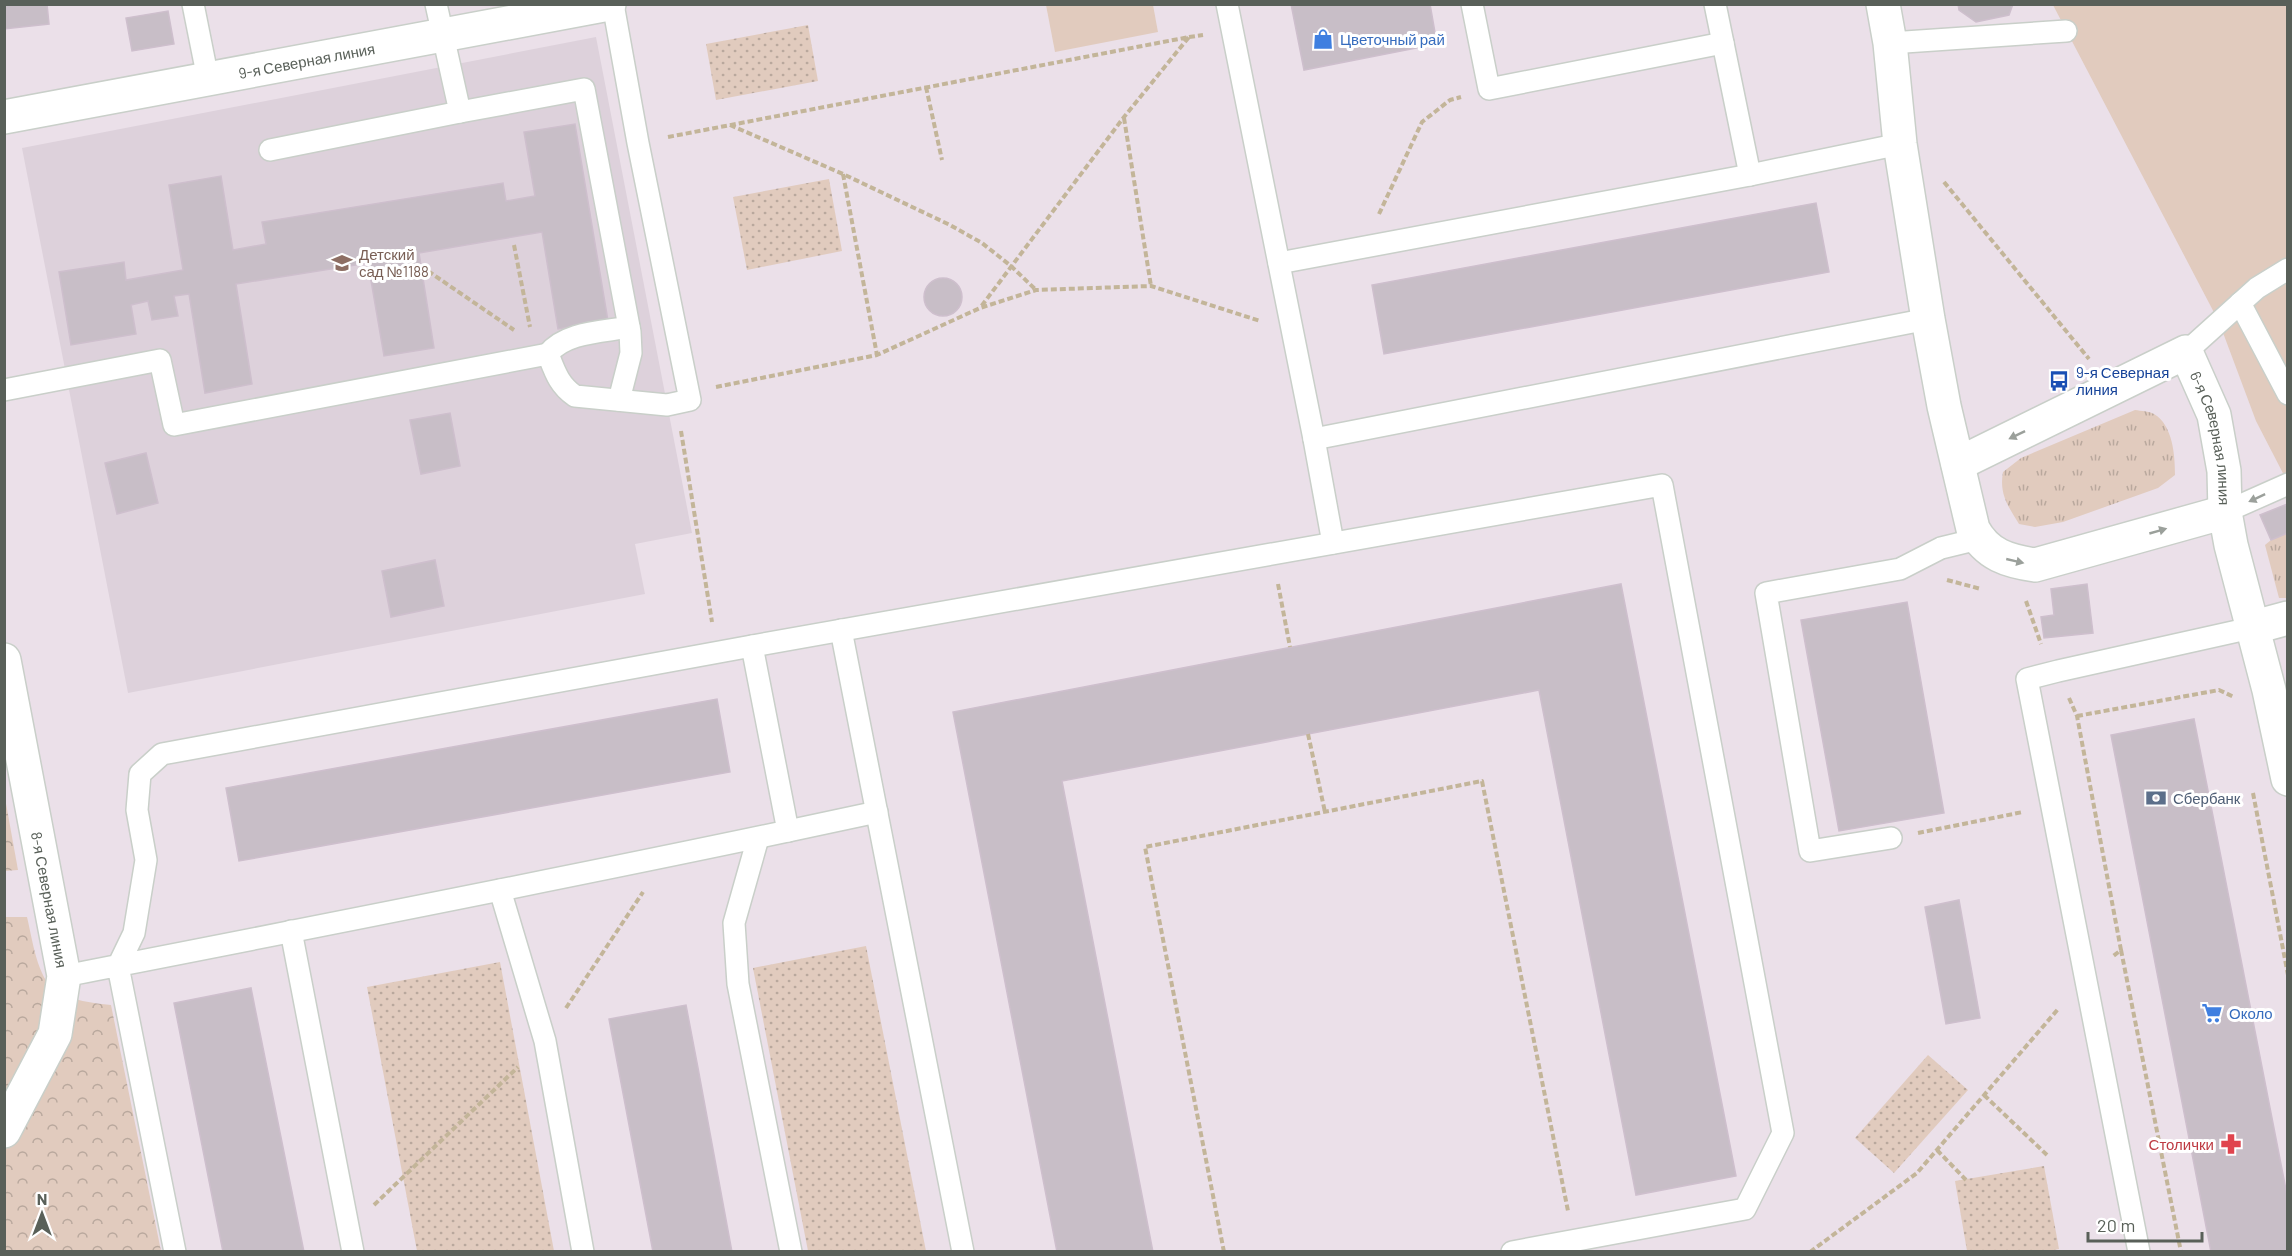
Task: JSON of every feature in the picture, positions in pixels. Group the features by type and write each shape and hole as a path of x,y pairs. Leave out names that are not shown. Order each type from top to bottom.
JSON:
{"street":[{"name":"9-я Северная линия","path":"4,117 611,4"},
{"path":"1884,4 1900,144 1928,319 1944,406 1973,529 1978,539"},
{"name":"6-я Северная линия","path":"1958,464 2186,352 2214,415 2224,471 2225,512 2036,565 2009,561 1988,550 1978,539"},
{"path":"2225,512 2230,544 2269,690 2288,779"},
{"path":"2252,627 2288,618"},
{"name":"8-я Северная линия","path":"4,660 64,976 55,1034 4,1131"}],"lane":[{"path":"194,4 208,79"},
{"path":"436,4 460,112"},
{"path":"540,349 565,389 575,396 667,405 689,396 611,4"},
{"path":"1227,4 1333,543"},
{"path":"1472,4 1489,89 1723,43"},
{"path":"1715,4 1750,175"},
{"path":"1890,43 2066,30"},
{"path":"270,150 584,89 629,327 631,353 619,400"},
{"path":"1278,264 1750,175 1900,144"},
{"path":"2186,352 2257,288 2288,269"},
{"path":"2240,303 2288,394"},
{"path":"1314,440 1928,319"},
{"path":"4,390 160,360 174,425 540,349 569,338 629,327"},
{"path":"2225,512 2288,484"},
{"path":"175,1251 118,966 134,933 146,861 137,810 140,774 162,754 841,630 1662,485 1784,1133 1745,1209 1512,1251"},
{"path":"1891,838 1810,851 1766,593 1900,569 1941,548 1978,539"},
{"path":"2139,1251 2027,679 2252,627"},
{"path":"841,630 963,1251"},
{"path":"752,646 788,831"},
{"path":"64,976 758,838 877,812"},
{"path":"758,838 734,923 738,974 791,1251"},
{"path":"500,890 545,1041 583,1251"},
{"path":"291,931 353,1251"}],"path":[{"path":"638,143 1189,38 1124,117 980,308"},
{"path":"926,87 942,160"},
{"path":"1362,248 1422,122 1450,100 1489,89"},
{"path":"1124,117 1151,286"},
{"path":"729,125 843,174 950,225 982,243 1036,290"},
{"path":"1900,144 1940,176 2113,388"},
{"path":"843,174 877,355"},
{"path":"514,245 540,349"},
{"path":"428,271 540,349"},
{"path":"717,653 680,424 689,396 877,355 980,308 1036,290 1151,286 1292,331"},
{"path":"1272,554 1290,647"},
{"path":"2077,716 2219,690 2235,698 2269,690"},
{"path":"1308,734 1325,812"},
{"path":"1224,1251 1145,847 1482,781 1574,1240"},
{"path":"2252,790 2288,975"},
{"path":"1891,838 2052,806"},
{"path":"2121,950 2181,1251"},
{"path":"1811,1251 1917,1173 2086,978"},
{"path":"1984,1095 2048,1156"},
{"path":"1937,1150 1966,1180"}],"shaded area":[{"name":"Детский сад №1188","path":"596,37 692,533 635,544 645,594 128,693 22,148"}],"green space":[{"path":"1046,5 1153,5 1158,32 1055,52"},
{"path":"2053,5 2287,5 2287,481 2256,421 2219,322"},
{"path":"808,25 818,81 716,100 706,44"},
{"path":"829,179 842,251 747,270 733,197"},
{"path":"2135,410 2154,414 2165,426 2172,442 2175,475 2158,488 2063,522 2035,527 2019,524 2003,493 2003,472 2021,458"},
{"path":"2287,533 2287,598 2279,598 2265,545"},
{"path":"5,798 18,870 5,871"},
{"path":"4,917 27,917 40,968 44,977 56,991 76,999 111,1005 161,1251 5,1251"},
{"path":"866,946 926,1251 808,1251 753,968"},
{"path":"500,962 554,1251 417,1251 367,987"},
{"path":"1928,1055 1968,1090 1894,1173 1855,1138"},
{"path":"2044,1166 2059,1249 2046,1252 1967,1251 1955,1181"}],"building":[{"path":"4,4 47,4 49,24 4,29"},
{"path":"1291,4 1430,4 1437,44 1304,70"},
{"path":"1958,4 2013,4 2009,15 1976,22 1959,10"},
{"path":"168,11 174,44 132,51 126,18"},
{"path":"575,124 608,321 558,329 542,232 419,253 434,348 384,356 368,263 236,284 252,384 205,393 189,294 174,296 178,316 152,320 148,301 131,305 136,334 71,345 59,272 124,262 126,280 183,270 169,185 221,176 233,250 266,244 262,222 503,183 506,201 535,196 524,132"},
{"path":"1816,203 1829,272 1384,354 1372,285"},
{"path":"943,278 956,284 962,297 956,310 943,316 930,310 924,297 930,284"},
{"path":"450,413 460,466 421,474 410,420"},
{"path":"146,453 158,503 117,514 105,463"},
{"path":"2287,504 2288,533 2271,540 2260,515"},
{"path":"435,560 444,606 391,617 382,571"},
{"path":"1621,584 1736,1176 1636,1195 1539,690 1062,781 1153,1252 1057,1252 953,712"},
{"path":"2087,584 2093,633 2044,638 2041,617 2054,615 2051,589"},
{"path":"1907,602 1944,813 1839,831 1801,620"},
{"path":"717,699 730,772 239,861 226,788"},
{"path":"2194,719 2288,1200 2288,1252 2211,1252 2111,735"},
{"path":"1959,900 1980,1018 1946,1024 1925,907"},
{"path":"251,988 304,1252 223,1252 174,1003"},
{"path":"686,1005 732,1252 653,1252 609,1019"}],"place":[{"name":"Цветочный рай","path":"1323,39"},
{"name":"Детский сад №1188","path":"342,263"},
{"name":"9-я Северная линия","path":"2059,381"},
{"name":"Сбербанк","path":"2156,798"},
{"name":"Около","path":"2212,1013"},
{"name":"Столички","path":"2231,1144"}]}
